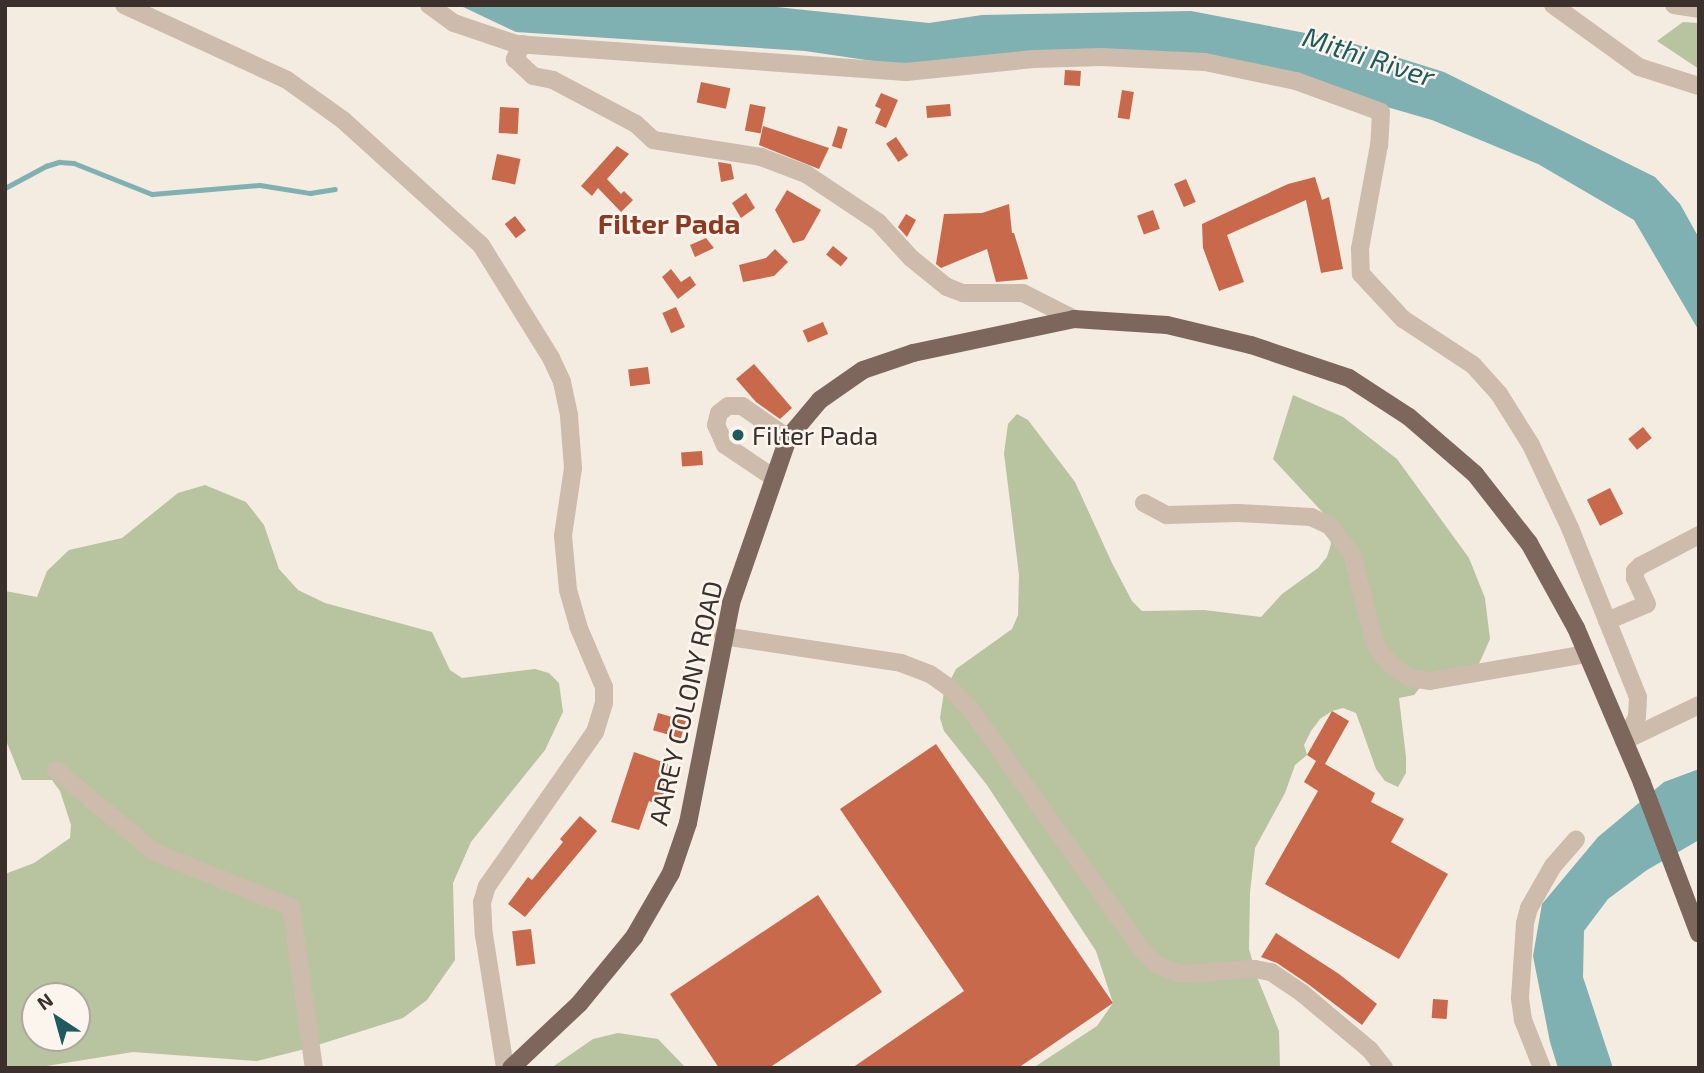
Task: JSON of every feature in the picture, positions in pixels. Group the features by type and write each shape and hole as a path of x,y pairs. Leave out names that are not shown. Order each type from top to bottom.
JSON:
{"main road":[{"name":"AAREY COLONY ROAD","path":"511,1068 579,1004 634,937 671,873 688,823 731,603 788,438 820,400 863,370 914,353 1074,319 1167,325 1251,345 1349,378 1409,417 1475,474 1529,543 1576,628 1642,783 1699,934"}],"street":[{"path":"124,5 287,80 344,120 481,245 551,358 562,382 569,416 573,468 563,536 568,590 578,626 604,687 604,703 595,732 487,886 482,902 484,935 505,1068"},
{"path":"429,5 454,23 522,44 906,72 1033,59 1101,57 1205,62 1296,81 1381,112 1380,145 1360,249 1361,274 1403,318 1473,365 1499,394 1537,457 1570,528 1637,697 1637,717 1624,741"},
{"path":"1553,5 1639,67 1699,86"},
{"path":"1674,5 1699,9"},
{"path":"522,44 515,59 533,76 553,80 636,124 653,140 761,156 806,174 878,222 911,258 947,287 962,293 1023,293 1074,319"},
{"path":"774,478 725,445 716,425 719,413 728,406 742,406 788,438"},
{"path":"1144,503 1167,515 1274,514 1311,517 1330,526 1352,554 1375,645 1388,662 1409,678 1430,681 1587,654"},
{"path":"1607,621 1647,604 1634,571 1699,535"},
{"path":"723,636 901,663 930,674 950,688 972,710 1142,950 1157,965 1180,974 1255,969 1271,972 1302,993 1370,1050 1384,1068"},
{"path":"1624,741 1699,705"},
{"path":"56,770 154,852 291,907 314,1068"},
{"path":"1542,1068 1523,1020 1520,998 1525,923 1529,908 1553,866 1576,840"}],"green space":[{"path":"1683,22 1699,23 1699,69 1657,41"},
{"path":"1293,395 1343,417 1397,459 1469,558 1485,598 1490,639 1478,666 1423,684 1414,695 1399,698 1406,773 1398,787 1385,781 1376,769 1356,713 1343,708 1332,711 1320,719 1304,745 1307,755 1295,765 1285,793 1255,848 1250,893 1249,949 1257,977 1279,1031 1280,1068 1033,1068 1097,1026 1113,1003 1096,951 987,785 944,731 940,718 944,692 956,669 1012,629 1018,615 1019,575 1004,453 1008,424 1017,414 1028,420 1075,482 1112,563 1132,601 1142,611 1204,610 1261,617 1282,594 1318,568 1327,557 1331,544 1327,517 1273,459"},
{"path":"205,485 246,502 264,525 279,569 298,590 325,603 432,632 450,670 462,678 535,669 549,673 559,683 563,712 545,750 471,842 453,883 455,960 427,1000 403,1018 257,1061 133,1052 34,1068 5,1068 5,874 34,863 70,838 71,825 60,791 52,780 22,780 5,738 5,591 37,597 47,571 69,550 122,538 178,493"},
{"path":"618,1033 658,1039 686,1068 551,1068 593,1039"}],"water":[{"name":"Mithi River","path":"459,5 757,5 929,23 982,15 1191,11 1342,40 1444,72 1655,177 1680,204 1699,238 1699,331 1634,220 1538,164 1432,120 1203,54 907,66 805,51 516,32"},
{"path":"1699,769 1699,840 1647,870 1608,899 1584,931 1583,977 1613,1068 1558,1068 1550,1042 1533,956 1542,904 1598,837 1664,782"}],"building":[{"path":"1065,70 1081,71 1080,86 1064,85"},
{"path":"701,82 730,88 726,109 697,103"},
{"path":"1122,90 1134,92 1129,120 1118,118"},
{"path":"881,93 898,100 886,128 875,123 881,109 875,106"},
{"path":"750,104 766,107 761,134 745,131"},
{"path":"950,104 951,116 927,118 926,106"},
{"path":"500,107 519,108 518,134 499,133"},
{"path":"763,126 829,148 819,169 759,145"},
{"path":"838,126 848,129 841,149 832,146"},
{"path":"896,137 908,155 898,162 886,144"},
{"path":"617,146 629,154 607,179 621,194 624,191 633,200 621,212 598,188 592,196 581,186"},
{"path":"497,154 520,159 515,184 492,179"},
{"path":"718,162 731,164 734,179 721,182"},
{"path":"1315,177 1322,200 1329,197 1343,269 1321,273 1306,200 1227,235 1244,282 1219,291 1203,248 1202,224 1288,184"},
{"path":"1186,179 1196,202 1184,207 1174,184"},
{"path":"787,190 821,210 804,240 793,243 775,210"},
{"path":"746,193 755,208 741,218 732,203"},
{"path":"1009,204 1012,233 1028,279 996,282 987,249 941,268 936,264 944,214 982,213"},
{"path":"1153,210 1160,229 1144,235 1137,216"},
{"path":"906,214 916,220 907,237 898,227"},
{"path":"515,216 526,230 516,238 505,224"},
{"path":"706,238 714,248 695,257 690,245"},
{"path":"833,246 848,258 841,267 826,255"},
{"path":"775,249 788,262 774,276 743,282 739,265 766,258"},
{"path":"671,269 681,282 690,276 696,285 678,299 662,277"},
{"path":"676,307 685,327 671,333 662,313"},
{"path":"823,322 828,334 808,343 803,331"},
{"path":"754,364 792,408 780,419 756,402 736,379"},
{"path":"648,367 650,384 630,386 628,369"},
{"path":"1643,427 1652,438 1637,450 1628,439"},
{"path":"702,451 703,465 682,466 681,452"},
{"path":"1610,488 1623,514 1600,526 1587,500"},
{"path":"1332,711 1349,721 1325,764 1375,793 1371,802 1404,819 1391,842 1448,874 1399,959 1265,884 1318,791 1304,782 1316,761 1307,755"},
{"path":"658,713 686,721 681,738 653,730"},
{"path":"936,744 1113,1003 1018,1068 852,1068 964,991 840,809"},
{"path":"634,752 674,766 660,805 649,801 639,830 611,822"},
{"path":"580,816 597,831 525,917 508,904 528,877 532,880 563,842 560,839"},
{"path":"818,895 882,992 769,1068 719,1068 670,994"},
{"path":"531,929 535,964 516,966 512,931"},
{"path":"1276,933 1339,974 1377,1004 1362,1025 1277,963 1261,957"},
{"path":"1433,999 1448,1000 1447,1019 1432,1018"}],"waterway":[{"path":"5,188 59,162 74,163 152,194 260,185 310,193 335,189"}],"place":[{"name":"Filter Pada","path":"738,435"}],"district":[{"name":"Filter Pada","path":"669,223"}]}
